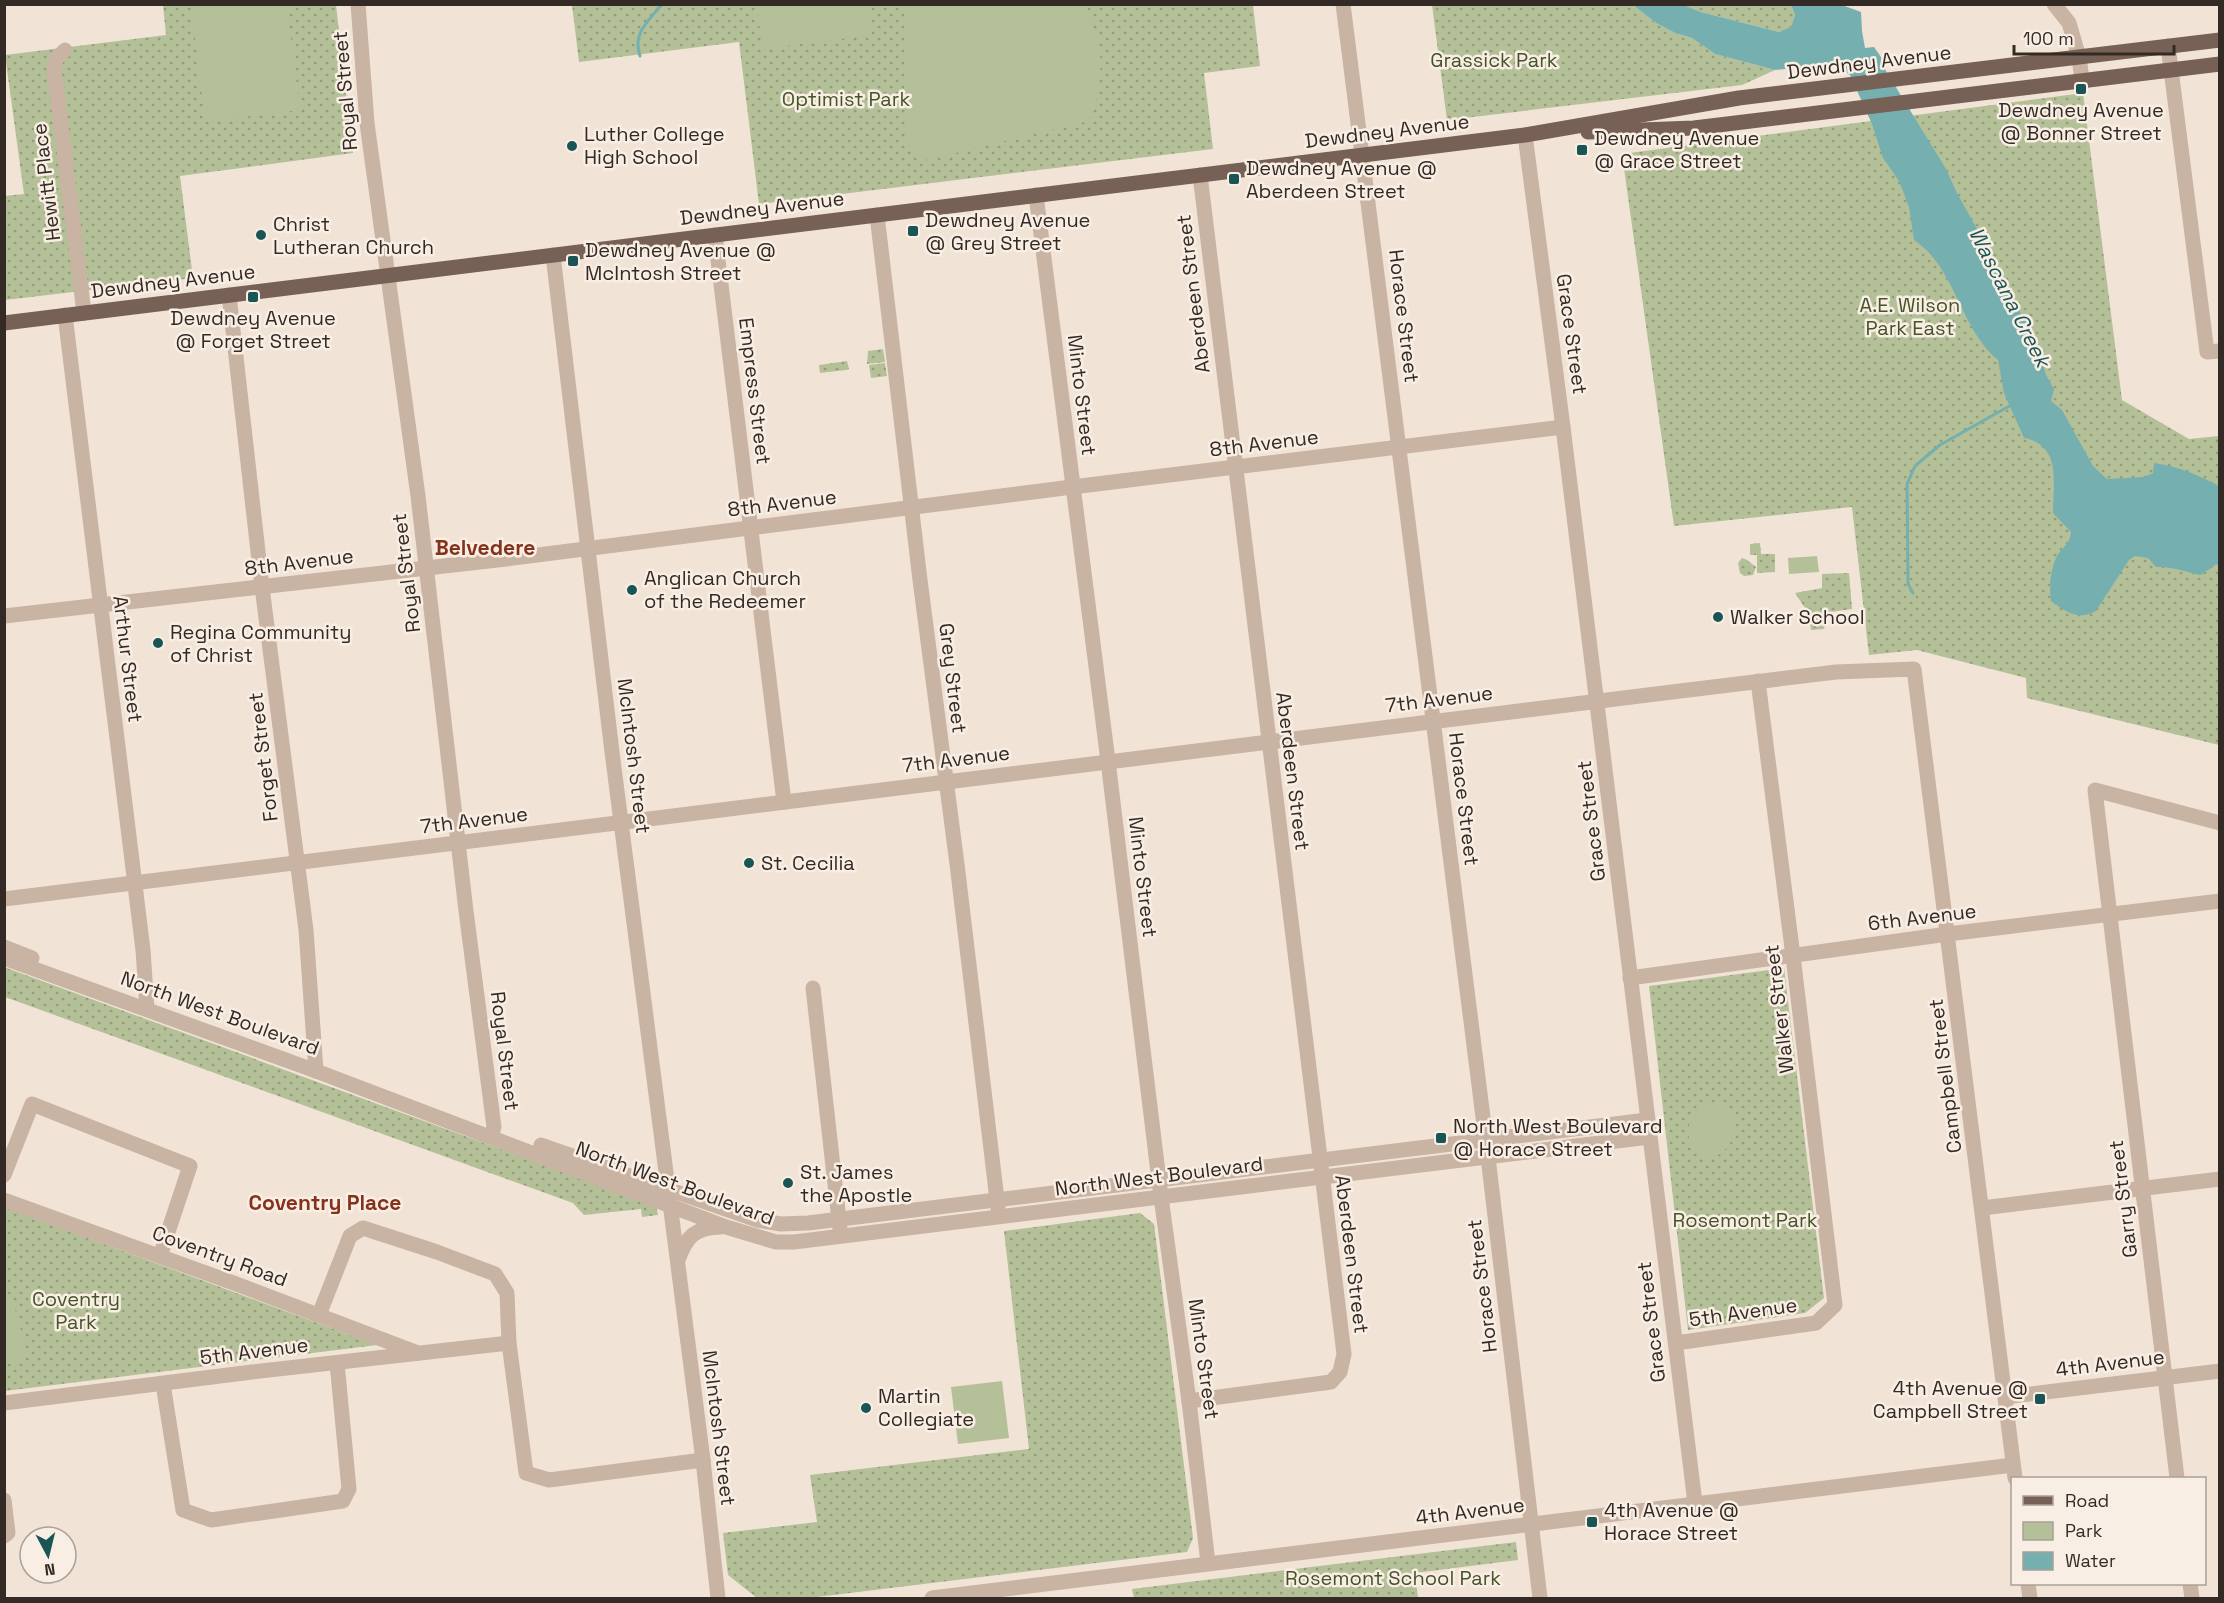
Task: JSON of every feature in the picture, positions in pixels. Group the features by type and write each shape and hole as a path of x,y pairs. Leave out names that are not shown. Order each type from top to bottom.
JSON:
{"main road":[{"name":"Dewdney Avenue","path":"4,323 1525,135 1739,98 2220,40"},
{"name":"Dewdney Avenue","path":"1525,135 1694,128 2220,64"}],"street":[{"name":"Royal Street","path":"358,4 367,123 426,568 493,1132"},
{"name":"Horace Street","path":"1343,4 1486,1140 1540,1599"},
{"path":"2054,4 2069,23 2079,57 2082,80"},
{"path":"2168,46 2213,351"},
{"name":"Hewitt Place","path":"65,50 56,60 54,68 84,313"},
{"name":"Grace Street","path":"1525,135 1695,1503"},
{"name":"Aberdeen Street","path":"1189,1401 1331,1382 1340,1372 1344,1354 1200,175"},
{"name":"Minto Street","path":"1036,195 1208,1563"},
{"name":"Grey Street","path":"877,215 999,1217"},
{"name":"Empress Street","path":"716,235 784,802"},
{"name":"McIntosh Street","path":"553,255 703,1460 718,1599"},
{"name":"Forget Street","path":"229,295 262,587 306,930 316,1067"},
{"name":"Arthur Street","path":"66,315 148,1005"},
{"name":"8th Avenue","path":"4,616 426,568 1563,427"},
{"name":"7th Avenue","path":"4,900 1758,681 1836,672 1914,669"},
{"name":"Campbell Street","path":"1914,669 2014,1472"},
{"name":"Walker Street","path":"1758,681 1835,1305 1816,1323"},
{"name":"Garry Street","path":"2177,1477 2095,790 2220,823"},
{"name":"6th Avenue","path":"1630,978 1948,934 2220,901"},
{"name":"North West Boulevard","path":"4,947 148,1005 669,1197 757,1220 782,1224 838,1220 1647,1120"},
{"name":"North West Boulevard","path":"4,958 148,1005"},
{"path":"813,988 840,1236"},
{"path":"4,1175 32,1104 190,1166 160,1256"},
{"name":"North West Boulevard","path":"669,1197 726,1227 776,1242 999,1217 1649,1137"},
{"path":"1982,1208 2220,1179"},
{"name":"Coventry Road","path":"4,1200 420,1354"},
{"path":"677,1263 686,1240 703,1228 726,1227"},
{"path":"319,1315 350,1236 363,1228 437,1252 495,1274 507,1293 509,1343 526,1473 549,1480 703,1460"},
{"name":"5th Avenue","path":"1676,1343 1816,1323"},
{"name":"5th Avenue","path":"4,1404 509,1343"},
{"path":"163,1384 183,1510 211,1520 343,1501 350,1489 337,1363"},
{"name":"4th Avenue","path":"2005,1397 2220,1371"},
{"name":"4th Avenue","path":"932,1599 1046,1591 1208,1563 1532,1525 1695,1503 2014,1472"},
{"path":"4,1500 8,1533 4,1536"}],"green space":[{"path":"163,5 336,5 353,153 180,176 193,278 5,300 4,196 24,194 5,55 166,35"},
{"path":"191,5 287,5 300,110 205,122"},
{"name":"Optimist Park","path":"572,5 1253,5 1260,66 1204,73 1213,149 759,204 739,42 579,62"},
{"path":"757,5 868,5 872,35 762,49"},
{"path":"904,5 1083,5 1096,35 1101,62 1098,90 1089,121 927,160 905,144"},
{"name":"Grassick Park","path":"1432,5 1633,5 1656,23 1675,33 1692,38 1715,54 1775,70 1742,85 1447,120"},
{"path":"1684,5 1791,5 1795,15 1791,28 1779,32 1701,12"},
{"name":"A.E. Wilson Park East","path":"2083,93 2122,400 2189,439 2219,436 2219,745 2027,698 2026,678 1917,650 1869,655 1852,507 1674,526 1622,154"},
{"path":"883,349 885,362 867,364 868,351"},
{"path":"847,361 849,369 820,373 819,365"},
{"path":"885,363 887,376 871,378 869,365"},
{"path":"1760,543 1761,554 1775,554 1775,572 1757,573 1757,555 1750,555 1750,544"},
{"path":"1817,556 1819,572 1789,574 1788,558"},
{"path":"1742,558 1756,567 1753,575 1744,576 1740,573 1738,563"},
{"path":"1849,573 1852,609 1830,612 1824,629 1811,630 1809,614 1795,593 1822,588 1822,574"},
{"path":"4,967 656,1206 658,1215 642,1217 641,1209 584,1215 573,1203 5,997"},
{"name":"Rosemont Park","path":"1784,968 1824,1298 1805,1313 1688,1330 1649,986"},
{"path":"1711,1103 1726,1108 1734,1117 1736,1128 1726,1149 1717,1156 1707,1158 1692,1149 1688,1132 1693,1116"},
{"name":"Coventry Park","path":"4,1207 377,1345 5,1391"},
{"path":"1140,1213 1154,1224 1193,1538 1187,1552 809,1598 757,1598 728,1575 723,1533 817,1522 810,1475 1029,1449 1004,1231"},
{"path":"5,1287 13,1302 27,1351 18,1362 5,1364"},
{"path":"1002,1381 1009,1438 958,1444 951,1387"},
{"name":"Rosemont School Park","path":"1516,1542 1518,1560 1415,1573 1418,1598 1134,1598 1132,1589"}],"water":[{"name":"Wascana Creek","path":"1633,5 1684,5 1701,12 1779,32 1791,27 1795,15 1791,5 1842,5 1861,12 1865,48 1874,47 1883,60 1886,71 1946,169 2038,348 2046,375 2054,389 2051,401 2062,410 2093,466 2107,479 2144,477 2153,473 2154,463 2188,472 2219,486 2219,564 2201,575 2173,568 2156,567 2148,558 2135,556 2129,560 2096,611 2084,615 2073,614 2051,601 2052,570 2071,532 2053,513 2054,478 2050,457 2045,448 2024,438 2004,393 1998,360 1975,332 1940,266 1914,240 1909,207 1899,181 1883,158 1872,124 1850,75 1836,64 1775,70 1715,54 1692,38 1675,33 1656,23"}],"waterway":[{"path":"640,56 638,48 640,34 662,4"},
{"path":"1913,593 1908,584 1907,484 1915,466 1940,445 2013,404"}],"place":[{"name":"Dewdney Avenue @ Bonner Street","path":"2081,89"},
{"name":"Luther College High School","path":"572,146"},
{"name":"Dewdney Avenue @ Grace Street","path":"1582,150"},
{"name":"Dewdney Avenue @ Aberdeen Street","path":"1234,179"},
{"name":"Dewdney Avenue @ Grey Street","path":"913,231"},
{"name":"Christ Lutheran Church","path":"261,235"},
{"name":"Dewdney Avenue @ McIntosh Street","path":"573,261"},
{"name":"Dewdney Avenue @ Forget Street","path":"253,297"},
{"name":"Anglican Church of the Redeemer","path":"632,590"},
{"name":"Walker School","path":"1718,617"},
{"name":"Regina Community of Christ","path":"158,643"},
{"name":"St. Cecilia","path":"749,863"},
{"name":"North West Boulevard @ Horace Street","path":"1441,1138"},
{"name":"St. James the Apostle","path":"788,1183"},
{"name":"4th Avenue @ Campbell Street","path":"2040,1399"},
{"name":"Martin Collegiate","path":"866,1408"},
{"name":"4th Avenue @ Horace Street","path":"1592,1522"}],"district":[{"name":"Belvedere","path":"485,547"},
{"name":"Coventry Place","path":"325,1202"}]}
